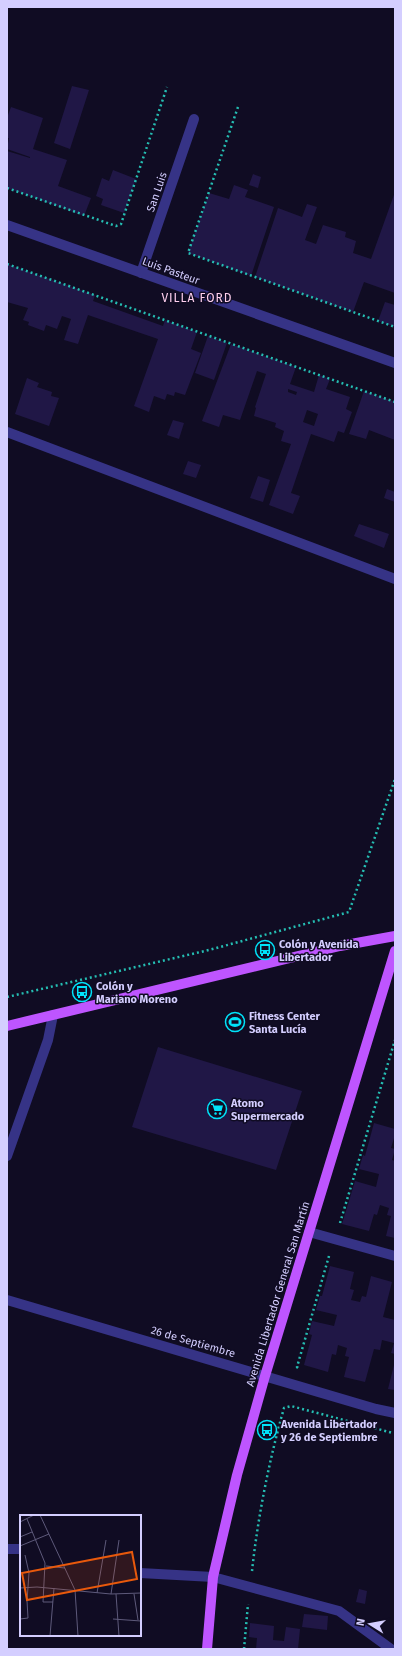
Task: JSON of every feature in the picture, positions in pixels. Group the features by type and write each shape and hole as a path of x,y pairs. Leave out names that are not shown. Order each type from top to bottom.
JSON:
{"main road":[{"path":"7,1026 340,946 395,936"},
{"name":"Avenida Libertador General San Martín","path":"207,1649 213,1577 237,1475 265,1376 395,951"}],"street":[{"name":"San Luis","path":"142,273 194,119"},
{"name":"Luis Pasteur","path":"7,225 395,363"},
{"path":"7,432 395,579"},
{"path":"7,1156 48,1040 53,1015"},
{"path":"309,1232 395,1256"},
{"name":"26 de Septiembre","path":"7,1300 376,1409 395,1413"},
{"path":"7,1549 20,1549"},
{"path":"141,1573 213,1577 339,1611 391,1649"}],"path":[{"path":"7,188 116,226 121,224 167,87"},
{"path":"238,107 188,253 395,327"},
{"path":"7,264 395,402"},
{"path":"7,997 208,950 349,912 395,779"},
{"path":"340,1224 395,1040"},
{"path":"297,1366 330,1255"},
{"path":"244,1649 256,1538 276,1436 284,1408 291,1406 394,1433"}],"building":[{"path":"72,86 89,90 70,149 54,143"},
{"path":"11,107 43,118 33,149 67,160 58,186 91,198 84,216 7,188 7,151 30,158 7,149 9,138 7,138 7,118"},
{"path":"113,170 136,179 124,213 101,205 103,199 96,196 102,178 109,181"},
{"path":"253,174 261,177 258,188 249,185"},
{"path":"234,185 248,190 245,197 274,207 251,276 188,253 209,193 229,199"},
{"path":"395,192 395,293 364,282 353,312 255,277 278,208 302,217 307,204 317,207 305,240 316,244 323,225 346,232 345,237 356,241 353,253 371,259"},
{"path":"7,264 95,295 93,301 163,326 165,320 197,332 191,349 201,353 185,395 175,392 174,396 167,394 165,400 154,396 149,412 134,406 158,339 88,315 78,344 64,340 71,319 62,316 57,329 46,325 44,331 28,325 29,322 23,320 28,308 7,302"},
{"path":"385,302 395,305 395,327 378,321"},
{"path":"208,336 227,343 214,380 195,373"},
{"path":"231,344 296,367 290,384 314,392 319,375 330,379 326,389 350,397 346,409 352,412 344,433 338,431 334,442 311,434 291,493 300,496 293,514 269,505 291,444 281,441 284,431 275,427 276,423 254,416 255,407 266,374 257,371 240,420 223,415 219,427 202,421","holes":["288,389 297,392 296,395 288,392","307,410 318,414 314,426 303,422"]},
{"path":"27,378 39,383 37,387 52,392 51,396 59,398 49,426 15,414"},
{"path":"364,391 395,402 395,440 369,430 366,439 349,434"},
{"path":"173,420 184,423 179,439 167,435"},
{"path":"188,461 201,465 196,478 183,474"},
{"path":"258,476 270,480 263,502 250,498"},
{"path":"387,489 395,492 395,502 384,498"},
{"path":"359,524 389,534 384,548 354,536"},
{"name":"Atomo Supermercado","path":"158,1047 302,1091 276,1170 132,1127"},
{"path":"374,1123 395,1129 395,1135 391,1148 395,1149 392,1160 395,1161 395,1238 386,1236 391,1216 387,1215 389,1208 380,1205 377,1215 374,1214 369,1231 342,1224 355,1181 376,1187 379,1174 359,1169 363,1155 365,1156"},
{"path":"330,1266 354,1272 350,1289 354,1290 351,1300 360,1302 362,1296 366,1297 371,1276 392,1282 383,1317 395,1320 395,1354 391,1353 394,1343 382,1340 380,1350 374,1349 365,1382 344,1377 349,1357 345,1356 347,1348 338,1345 336,1355 332,1354 328,1372 304,1365 312,1335 309,1334 312,1321 334,1326 337,1315 316,1310 320,1296 322,1296"},
{"path":"395,1365 395,1390 388,1389"},
{"path":"359,1589 367,1591 365,1604 356,1602"},
{"path":"304,1614 328,1616 327,1630 302,1627"},
{"path":"250,1623 274,1626 273,1640 284,1641 286,1627 300,1629 298,1649 256,1649 257,1638 249,1637"}],"place":[{"name":"Colón y Avenida Libertador","path":"265,950"},
{"name":"Colón y Mariano Moreno","path":"82,992"},
{"name":"Fitness Center Santa Lucía","path":"235,1022"},
{"name":"Atomo Supermercado","path":"217,1109"},
{"name":"Avenida Libertador y 26 de Septiembre","path":"267,1430"}],"district":[{"name":"VILLA FORD","path":"197,298"}]}
